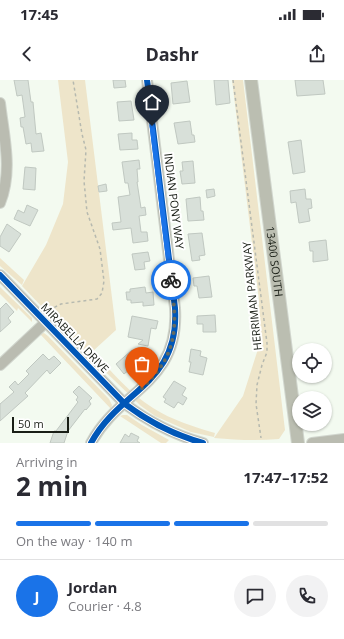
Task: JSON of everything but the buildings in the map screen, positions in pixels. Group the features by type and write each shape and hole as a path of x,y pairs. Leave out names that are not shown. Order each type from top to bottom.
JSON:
{"main road":[{"name":"13400 SOUTH","path":"251,80 298,443"}],"street":[{"name":"INDIAN PONY WAY","path":"91,443 101,428 151,380 162,365 170,350 175,325 174,300 147,80"},
{"path":"0,103 8,166 6,185 0,203"},
{"name":"MIRABELLA DRIVE","path":"0,275 125,404 143,417 163,428 203,443"},
{"path":"0,365 46,322"},
{"path":"312,443 344,439"}],"path":[{"path":"49,310 61,304 97,298 102,293 104,281 100,249 87,212 84,181 86,150 73,80"}],"shaded area":[{"path":"58,80 85,80 116,330 93,351 136,396 175,420 215,433 214,437 191,432 155,416 141,406 88,355 22,286 46,245 63,204 68,162"},
{"path":"232,80 243,80 285,430 279,439 246,440 214,438 243,396 258,349 259,300"},
{"path":"0,258 24,280 22,285 0,266"},
{"path":"0,287 32,318 32,322 18,308 17,311 0,294"},
{"path":"44,333 109,399 112,405 111,409 40,334"},
{"path":"127,415 169,440 166,443 161,443 120,416"}],"cycle path":[{"path":"91,443 103,425 146,384 158,370 168,354 174,333 175,308 147,80"},
{"path":"0,275 125,404 143,417 162,427 203,443"}],"way so far":[{"path":"142,388 157,373 170,350 176,316 171,280"}],"route":[{"path":"152,126 171,280"}]}
